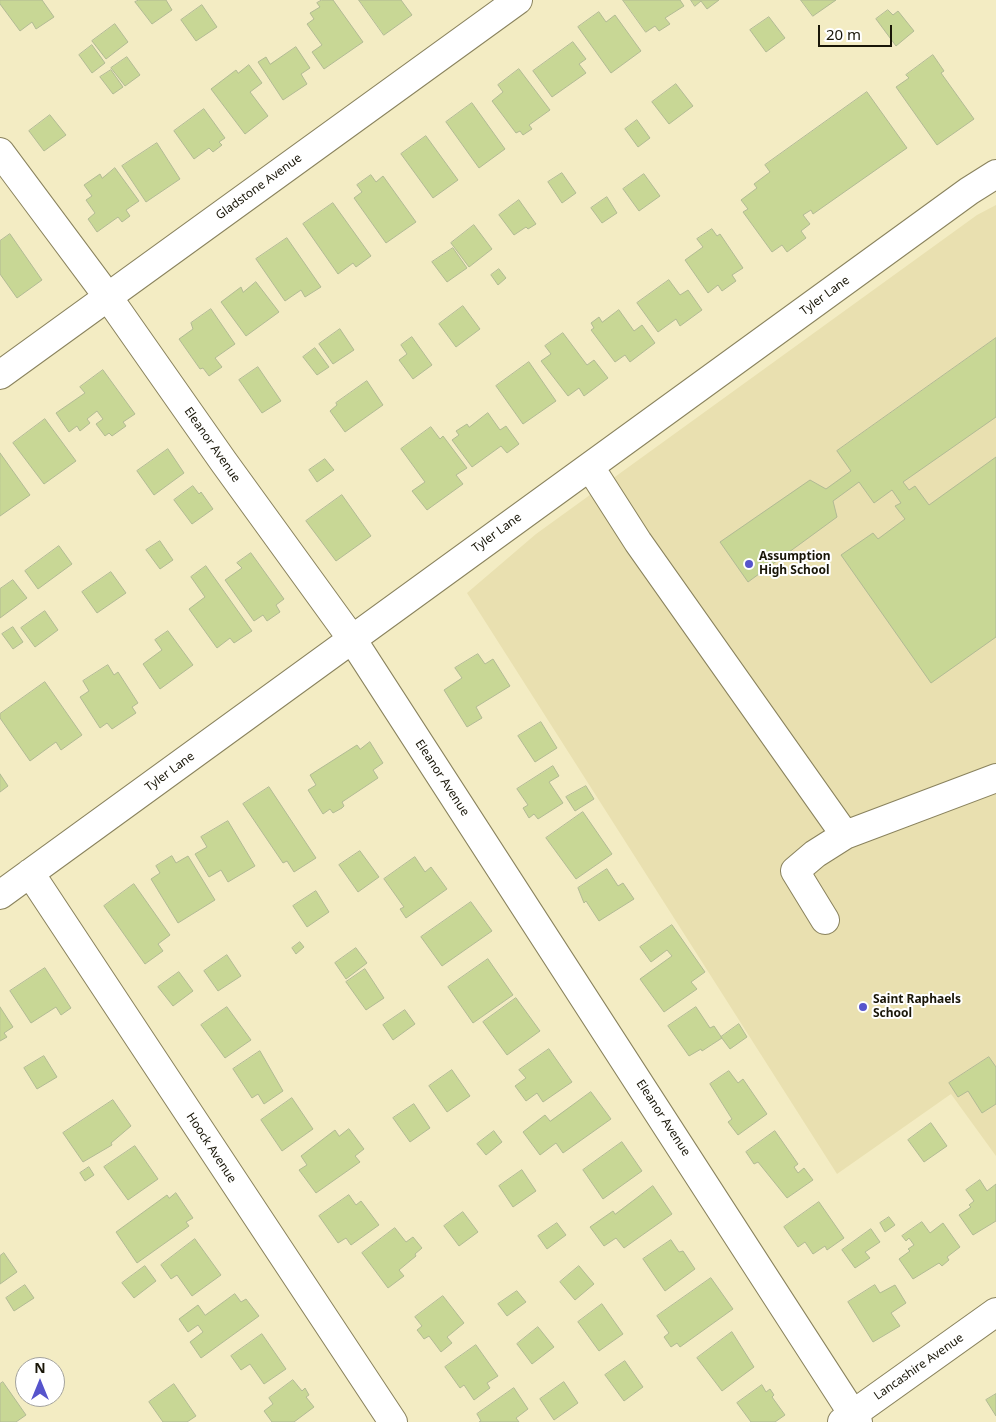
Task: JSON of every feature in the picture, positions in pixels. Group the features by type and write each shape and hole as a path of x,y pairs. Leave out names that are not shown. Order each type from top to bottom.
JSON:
{"street":[{"name":"Gladstone Avenue","path":"0,375 518,0"},
{"name":"Eleanor Avenue","path":"0,152 108,297 228,469 352,639 851,1419"},
{"name":"Tyler Lane","path":"0,895 969,191 996,174"},
{"path":"590,467 638,542 845,836"},
{"path":"825,920 795,871 815,854 845,836 996,778"},
{"name":"Hoock Avenue","path":"30,873 393,1422"},
{"name":"Lancashire Avenue","path":"851,1419 996,1312"}],"shaded area":[{"name":"Assumption High School","path":"996,205 996,1156 951,1094 837,1174 467,593 536,534 977,215"}],"building":[{"path":"0,0 42,0 54,17 36,29 32,22 20,31 0,4"},
{"path":"139,0 166,0 172,10 152,24 135,2"},
{"path":"322,0 333,0 363,42 324,69 312,52 322,45 307,24 314,19 310,13 320,7 317,3"},
{"path":"359,0 401,0 412,15 384,35"},
{"path":"623,0 680,0 684,6 665,18 670,24 659,31 655,26 646,32"},
{"path":"691,0 719,0 707,9 701,1 695,6"},
{"path":"801,0 836,0 813,16"},
{"path":"202,5 217,27 196,41 181,20"},
{"path":"888,10 893,15 898,11 914,31 896,46 876,19"},
{"path":"599,12 606,22 615,15 641,51 611,73 578,27"},
{"path":"769,17 785,38 766,52 750,30"},
{"path":"115,24 128,42 106,59 92,41"},
{"path":"573,42 586,59 579,64 586,73 552,97 533,71"},
{"path":"92,45 105,63 92,73 79,55"},
{"path":"296,47 310,68 301,74 307,84 283,100 258,62 266,57 270,64"},
{"path":"933,55 944,71 941,73 974,119 937,145 896,87 909,78 906,75"},
{"path":"127,57 140,75 125,86 111,68"},
{"path":"249,65 262,83 250,92 268,116 245,134 211,89 236,70 238,73"},
{"path":"519,69 550,110 529,125 532,129 523,135 520,131 516,133 492,101 503,92 498,85"},
{"path":"111,70 123,87 113,94 100,77"},
{"path":"676,84 693,106 669,124 652,102"},
{"path":"867,92 907,148 813,214 811,210 803,215 810,224 801,231 806,238 787,252 782,245 772,252 743,212 748,209 741,200 757,188 754,184 770,172 765,165"},
{"path":"472,103 505,149 479,168 446,122"},
{"path":"204,109 225,138 219,142 222,145 213,152 209,148 194,159 174,131"},
{"path":"50,115 66,135 44,151 29,131"},
{"path":"637,120 650,138 638,147 625,129"},
{"path":"426,136 458,180 433,198 401,154"},
{"path":"157,143 180,179 146,202 122,166"},
{"path":"115,168 139,201 126,210 130,216 122,222 118,217 97,232 88,219 95,213 86,200 92,196 84,185 100,174 102,178"},
{"path":"562,173 576,193 562,203 548,182"},
{"path":"644,174 660,196 639,211 623,189"},
{"path":"371,175 376,182 383,176 416,222 386,243 354,198 362,192 357,185"},
{"path":"607,197 617,213 602,223 591,208"},
{"path":"519,200 536,224 528,229 526,227 514,235 499,215"},
{"path":"333,203 371,256 356,267 353,263 338,274 303,224"},
{"path":"474,225 492,249 469,267 451,243"},
{"path":"712,229 717,236 720,234 743,268 732,275 736,281 722,291 718,285 708,293 685,260 703,247 697,239"},
{"path":"10,234 42,280 17,298 0,274 0,241"},
{"path":"287,238 321,287 305,297 301,290 285,301 256,259"},
{"path":"453,248 467,268 447,282 432,262"},
{"path":"499,269 506,278 498,285 491,275"},
{"path":"669,280 680,295 688,290 702,310 680,326 676,319 658,332 637,303"},
{"path":"256,282 279,312 246,336 221,302 241,287 243,292"},
{"path":"463,306 480,329 456,347 439,324"},
{"path":"211,309 235,344 215,358 222,367 209,376 203,368 200,369 179,339 193,329 191,323"},
{"path":"619,310 634,331 642,325 655,343 630,362 625,355 615,362 591,330 594,328 591,323 599,317 602,322"},
{"path":"340,329 354,350 333,364 319,344"},
{"path":"563,333 587,365 594,360 608,378 584,396 579,388 568,396 541,361 551,354 545,346"},
{"path":"412,337 432,365 413,379 399,360 407,354 401,345"},
{"path":"996,338 996,417 903,482 909,490 915,486 929,505 996,457 996,637 931,683 841,555 873,533 878,539 905,519 895,506 901,503 892,490 874,503 859,482 833,501 837,517 748,582 720,542 810,480 826,489 851,471 837,451"},
{"path":"315,348 329,367 317,375 303,357"},
{"path":"529,362 556,401 523,424 496,386"},
{"path":"258,367 281,401 262,413 239,380"},
{"path":"103,370 135,414 123,422 126,426 112,436 109,433 105,436 96,424 103,419 97,411 87,419 90,423 80,431 77,426 69,432 56,413 85,393 80,387"},
{"path":"367,381 383,405 345,432 330,411 337,405 336,403"},
{"path":"488,413 500,430 506,426 519,444 507,453 501,446 472,467 452,440 459,435 456,431 467,424 469,427"},
{"path":"45,419 76,461 44,484 13,443"},
{"path":"431,427 440,439 443,436 467,468 456,475 463,484 427,510 412,491 425,482 401,449"},
{"path":"168,449 184,473 154,495 137,471"},
{"path":"0,453 30,495 0,516"},
{"path":"325,459 334,470 317,482 309,470"},
{"path":"193,486 199,494 201,492 213,509 192,524 174,500"},
{"path":"342,495 371,536 336,561 306,521"},
{"path":"160,541 173,560 160,569 146,550"},
{"path":"59,546 72,564 38,589 25,571"},
{"path":"251,553 284,599 276,605 280,612 267,621 263,615 254,621 225,580 242,568 237,563"},
{"path":"206,566 252,631 234,643 230,638 217,648 189,609 205,597 191,577"},
{"path":"111,572 126,593 97,613 82,592"},
{"path":"13,580 27,598 0,618 0,589"},
{"path":"45,611 58,630 35,647 21,628"},
{"path":"13,627 23,642 13,649 2,634"},
{"path":"168,631 193,665 160,689 143,664 162,650 155,640"},
{"path":"478,654 485,664 493,659 510,686 476,707 482,718 467,727 444,690 462,678 455,668"},
{"path":"108,665 114,675 118,672 138,703 132,707 136,713 112,729 107,723 100,728 80,697 89,691 83,681"},
{"path":"45,682 82,735 61,750 56,742 30,761 0,718 0,714"},
{"path":"541,722 557,748 535,762 518,736"},
{"path":"370,742 383,763 373,770 378,778 342,802 344,806 342,808 333,813 330,809 323,814 308,790 316,785 310,775 357,745 360,749"},
{"path":"553,766 559,776 549,782 563,803 538,819 534,814 529,818 523,808 528,805 517,789"},
{"path":"0,774 8,786 0,792"},
{"path":"586,786 594,799 575,811 566,797"},
{"path":"269,787 316,858 294,872 287,861 283,863 243,804"},
{"path":"583,812 612,854 576,879 546,838"},
{"path":"228,821 255,866 228,882 221,870 209,877 195,854 207,847 201,837"},
{"path":"360,851 379,877 358,892 339,865"},
{"path":"172,856 176,863 188,856 215,900 178,923 151,879 160,873 156,866"},
{"path":"415,857 425,872 431,867 447,889 406,918 400,909 404,907 384,879"},
{"path":"607,869 618,886 623,883 634,899 599,921 586,901 584,903 578,888"},
{"path":"134,884 170,935 158,944 163,951 145,964 104,906"},
{"path":"316,891 329,912 307,927 293,906"},
{"path":"471,902 492,931 442,966 421,937"},
{"path":"672,925 705,972 691,982 697,989 664,1012 640,979 672,956 667,950 651,962 640,947"},
{"path":"300,942 304,947 296,954 292,948"},
{"path":"356,948 367,963 346,979 335,963"},
{"path":"227,955 241,976 218,991 204,971"},
{"path":"488,959 513,995 473,1023 448,987"},
{"path":"45,968 71,1008 61,1015 56,1007 31,1023 10,991"},
{"path":"365,969 384,998 366,1010 346,982"},
{"path":"179,972 193,991 173,1006 158,987"},
{"path":"516,998 540,1031 507,1055 483,1022"},
{"path":"0,1007 13,1027 4,1033 7,1037 0,1041"},
{"path":"227,1007 251,1040 225,1058 201,1025"},
{"path":"696,1007 710,1028 714,1026 722,1038 702,1051 701,1049 689,1056 668,1026"},
{"path":"405,1010 415,1024 393,1040 383,1025"},
{"path":"739,1024 747,1037 730,1049 721,1037"},
{"path":"549,1049 572,1082 543,1102 537,1093 526,1101 515,1086 526,1078 519,1070"},
{"path":"260,1051 283,1091 264,1104 258,1094 252,1098 233,1069"},
{"path":"44,1056 57,1077 37,1089 24,1068"},
{"path":"989,1057 996,1067 996,1104 982,1113 968,1091 958,1097 949,1083"},
{"path":"452,1070 470,1096 447,1112 429,1086"},
{"path":"729,1071 738,1083 743,1079 767,1114 738,1135 728,1122 732,1119 710,1084"},
{"path":"591,1092 611,1119 563,1153 556,1143 540,1155 523,1132 545,1115 550,1121"},
{"path":"292,1098 313,1129 282,1151 261,1120"},
{"path":"113,1100 131,1126 111,1143 112,1145 83,1162 63,1133"},
{"path":"414,1104 430,1128 410,1142 393,1118"},
{"path":"931,1123 947,1146 924,1162 908,1140"},
{"path":"349,1129 364,1149 355,1156 360,1162 316,1193 299,1170 307,1165 301,1156 335,1130 339,1136"},
{"path":"494,1131 502,1142 486,1155 477,1144"},
{"path":"775,1131 798,1164 794,1167 798,1173 804,1168 813,1180 787,1198 758,1162 754,1164 746,1152"},
{"path":"622,1142 642,1171 603,1199 583,1170"},
{"path":"135,1146 158,1179 128,1200 104,1167"},
{"path":"89,1167 94,1175 85,1181 80,1173"},
{"path":"522,1170 536,1191 513,1207 499,1186"},
{"path":"980,1180 987,1191 996,1184 996,1221 973,1235 959,1215 971,1207 969,1205 974,1201 966,1190"},
{"path":"653,1186 672,1214 624,1248 616,1238 604,1246 590,1227 613,1211 615,1214"},
{"path":"176,1193 193,1218 186,1222 189,1226 137,1263 116,1232 167,1195 169,1198"},
{"path":"349,1195 356,1205 361,1201 379,1225 351,1245 346,1238 338,1243 319,1216"},
{"path":"819,1202 844,1238 827,1250 825,1246 813,1254 805,1242 798,1247 784,1227"},
{"path":"463,1212 478,1232 459,1246 444,1226"},
{"path":"889,1217 895,1225 885,1232 880,1223"},
{"path":"922,1222 930,1233 943,1223 960,1247 947,1257 949,1260 942,1266 939,1263 913,1279 899,1259 910,1251 908,1249 914,1245 909,1238 906,1241 902,1236"},
{"path":"557,1223 566,1235 547,1249 538,1236"},
{"path":"395,1228 406,1242 413,1237 422,1248 415,1254 416,1256 399,1270 404,1276 388,1288 362,1253"},
{"path":"871,1229 880,1242 865,1252 870,1258 855,1268 842,1250"},
{"path":"195,1239 221,1275 192,1296 177,1275 171,1279 161,1265"},
{"path":"671,1240 679,1252 683,1251 695,1269 665,1291 643,1259"},
{"path":"4,1253 17,1272 0,1284 0,1256"},
{"path":"145,1266 156,1281 134,1298 122,1283"},
{"path":"579,1266 594,1284 575,1300 560,1282"},
{"path":"711,1278 733,1309 680,1347 677,1343 671,1347 664,1337 669,1333 657,1316"},
{"path":"25,1285 34,1298 14,1311 6,1298"},
{"path":"875,1285 880,1293 895,1285 906,1303 891,1313 900,1326 873,1342 848,1302"},
{"path":"517,1291 526,1302 507,1316 498,1304"},
{"path":"235,1294 241,1302 246,1299 259,1316 201,1358 190,1342 203,1332 198,1325 188,1332 179,1319 198,1305 205,1315"},
{"path":"443,1296 464,1323 447,1337 452,1343 441,1352 429,1336 424,1339 417,1330 422,1326 415,1317"},
{"path":"602,1304 623,1334 599,1351 578,1322"},
{"path":"538,1327 554,1347 532,1364 517,1344"},
{"path":"732,1332 754,1367 722,1391 697,1358"},
{"path":"262,1334 286,1369 264,1384 250,1364 241,1370 231,1356"},
{"path":"476,1345 498,1376 487,1383 490,1388 474,1400 464,1385 460,1388 445,1367"},
{"path":"625,1361 643,1387 624,1401 605,1375"},
{"path":"293,1380 302,1391 305,1388 309,1395 306,1397 314,1407 294,1422 272,1422 264,1411 273,1404 269,1398"},
{"path":"3,1382 15,1399 15,1407 20,1407 26,1415 16,1422 0,1422 0,1384"},
{"path":"564,1382 578,1403 554,1420 540,1399"},
{"path":"174,1384 196,1416 187,1422 163,1422 149,1402"},
{"path":"762,1385 766,1392 770,1389 774,1395 772,1397 785,1415 775,1422 751,1422 737,1403"},
{"path":"514,1388 528,1409 516,1418 519,1422 479,1422 481,1421 477,1414"},
{"path":"996,1394 996,1416 986,1400"}],"place":[{"name":"Assumption High School","path":"749,564"},
{"name":"Saint Raphaels School","path":"863,1007"}]}
